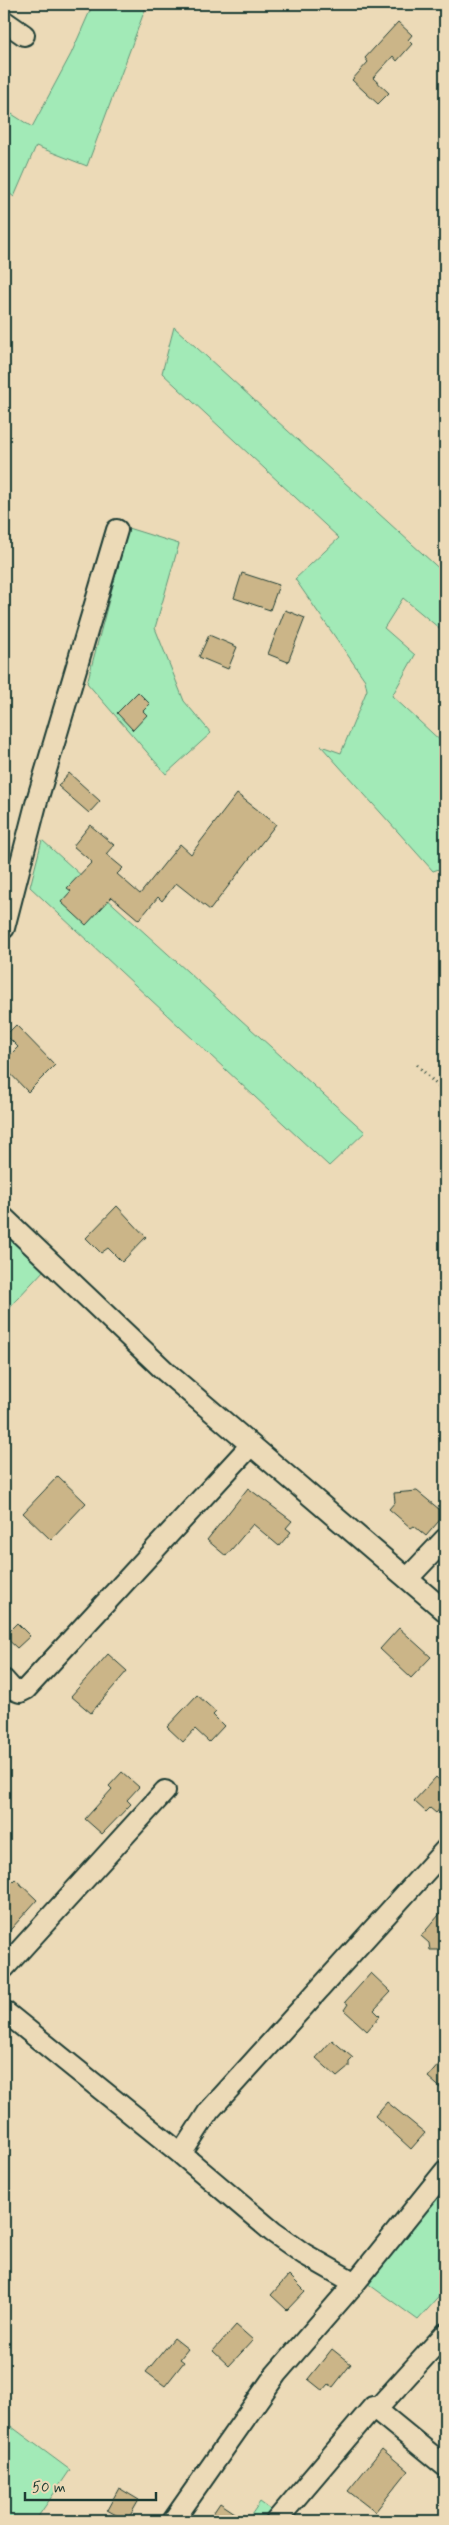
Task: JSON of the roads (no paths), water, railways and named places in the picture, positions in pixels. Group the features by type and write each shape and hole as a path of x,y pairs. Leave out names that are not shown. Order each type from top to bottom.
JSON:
{"street":[{"path":"4,21 24,36"},
{"path":"4,928 36,804 117,530"},
{"path":"4,1218 166,1372 445,1611"},
{"path":"4,1680 12,1689 20,1692 26,1689 30,1682 250,1445"},
{"path":"408,1578 445,1539"},
{"path":"4,1968 165,1791"},
{"path":"181,2154 209,2112 445,1850"},
{"path":"4,2012 181,2154 273,2232 304,2254 355,2284"},
{"path":"173,2521 276,2374 355,2284 445,2171"},
{"path":"376,2410 445,2334"},
{"path":"276,2521 373,2407 445,2466"}]}
